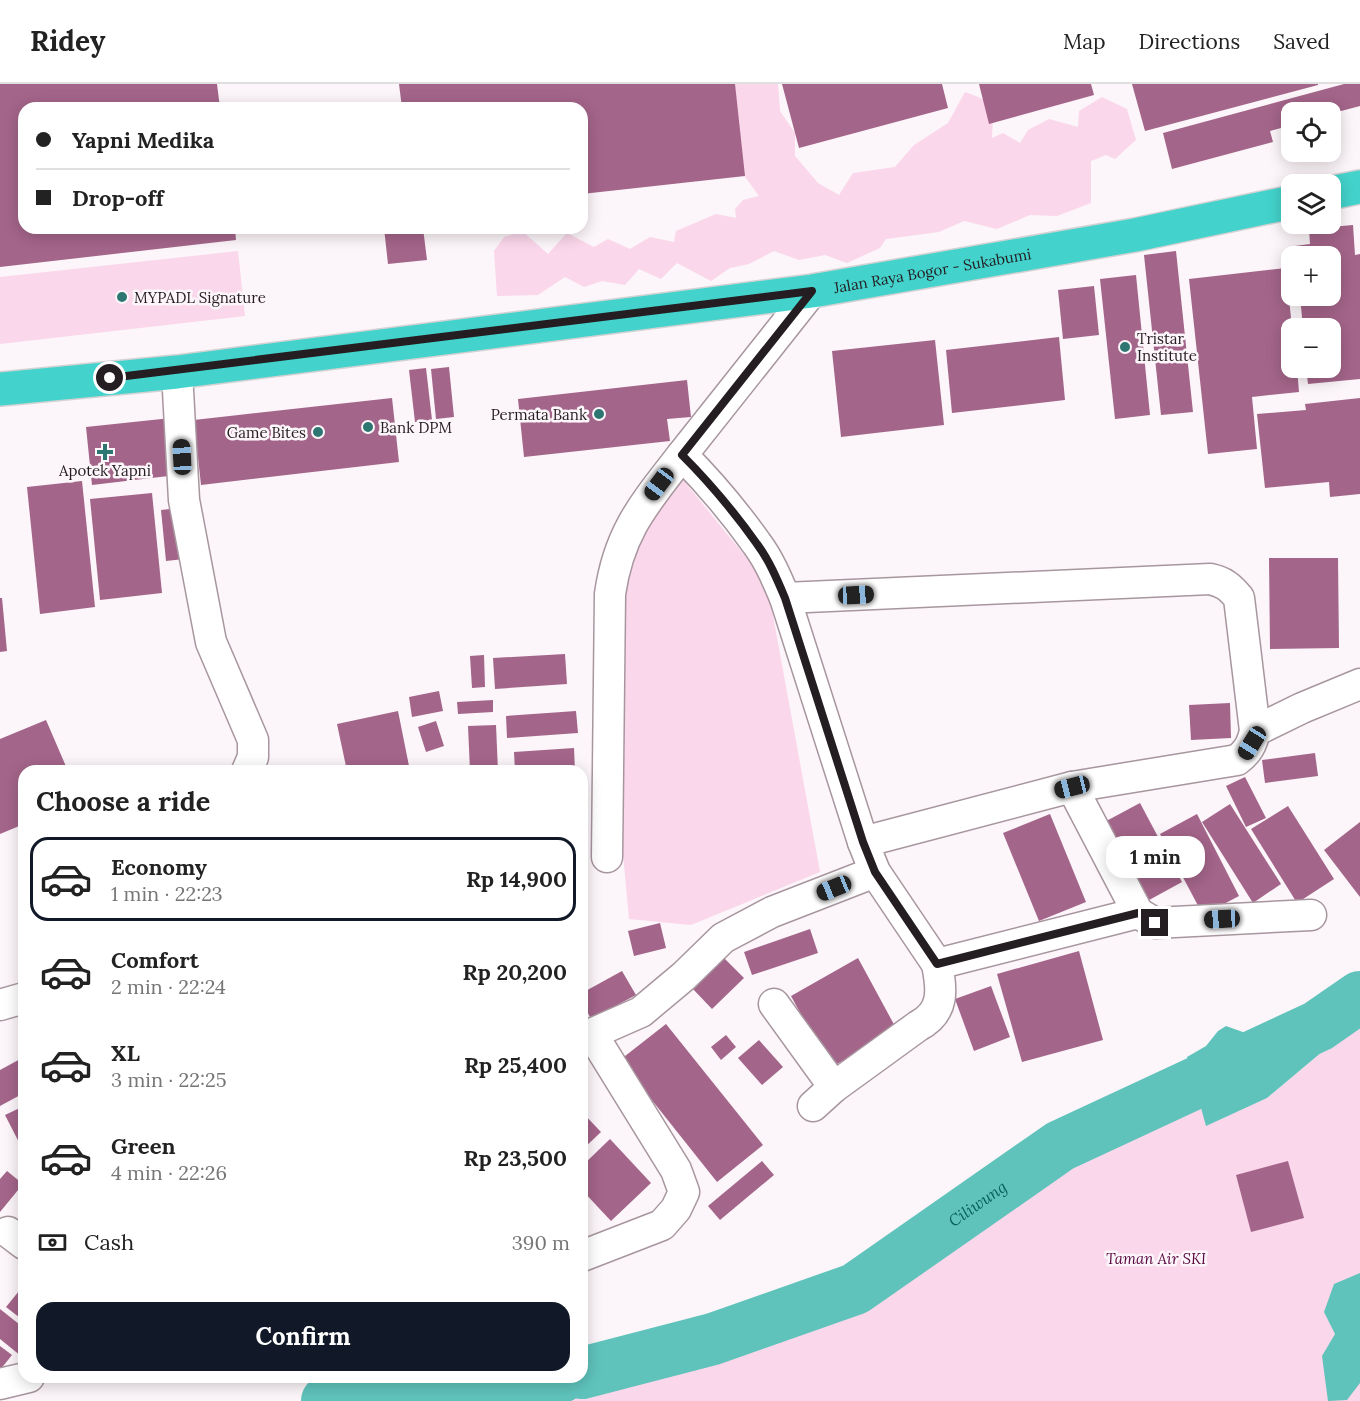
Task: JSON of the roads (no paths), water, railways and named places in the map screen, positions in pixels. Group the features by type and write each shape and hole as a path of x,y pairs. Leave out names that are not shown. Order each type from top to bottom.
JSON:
{"highway":[{"path":"1341,191 1360,187"},
{"name":"Jalan Raya Bogor - Sukabumi","path":"0,389 177,372 812,291 1135,235 1281,203"}],"street":[{"path":"607,856 610,594 613,570 622,543 637,514 812,291"},
{"path":"177,372 184,500 211,642 253,740 253,757 250,765"},
{"path":"682,455 700,473 758,544 771,567 785,598 863,842 875,872 937,964 942,990 929,1020 824,1097 774,1004"},
{"path":"785,598 1210,579 1222,581 1239,598 1256,730 1249,748 1237,760 1072,787 863,842"},
{"path":"1256,730 1360,684"},
{"path":"1072,787 1138,913 1155,923 1311,915"},
{"path":"588,1036 641,1012 684,976 723,938 772,912 875,872"},
{"path":"937,964 1138,913"},
{"path":"0,1005 18,1000"},
{"path":"588,1038 676,1170 684,1192 676,1209 662,1226 588,1255"},
{"path":"0,1384 18,1380"}],"water":[{"path":"1360,976 1360,1020 1267,1098 1206,1126 1187,1057 1206,1046 1218,1031 1226,1026 1254,1036 1272,1030"},
{"path":"1360,1273 1360,1383 1347,1400 1328,1401 1322,1356 1335,1334 1324,1312 1334,1284"}],"waterway":[{"name":"Ciliwung","path":"588,1371 713,1339 855,1289 1060,1146 1318,1026 1360,997"},
{"name":"Ciliwung","path":"327,1401 502,1383"}],"place":[{"name":"MYPADL Signature","path":"122,297"},
{"name":"Tristar Institute","path":"1125,347"},
{"name":"Permata Bank","path":"599,414"},
{"name":"Bank DPM","path":"368,427"},
{"name":"Game Bites","path":"318,432"},
{"name":"Apotek Yapni","path":"105,452"}],"park label":[{"name":"Taman Air SKI","path":"1156,1258"}]}
